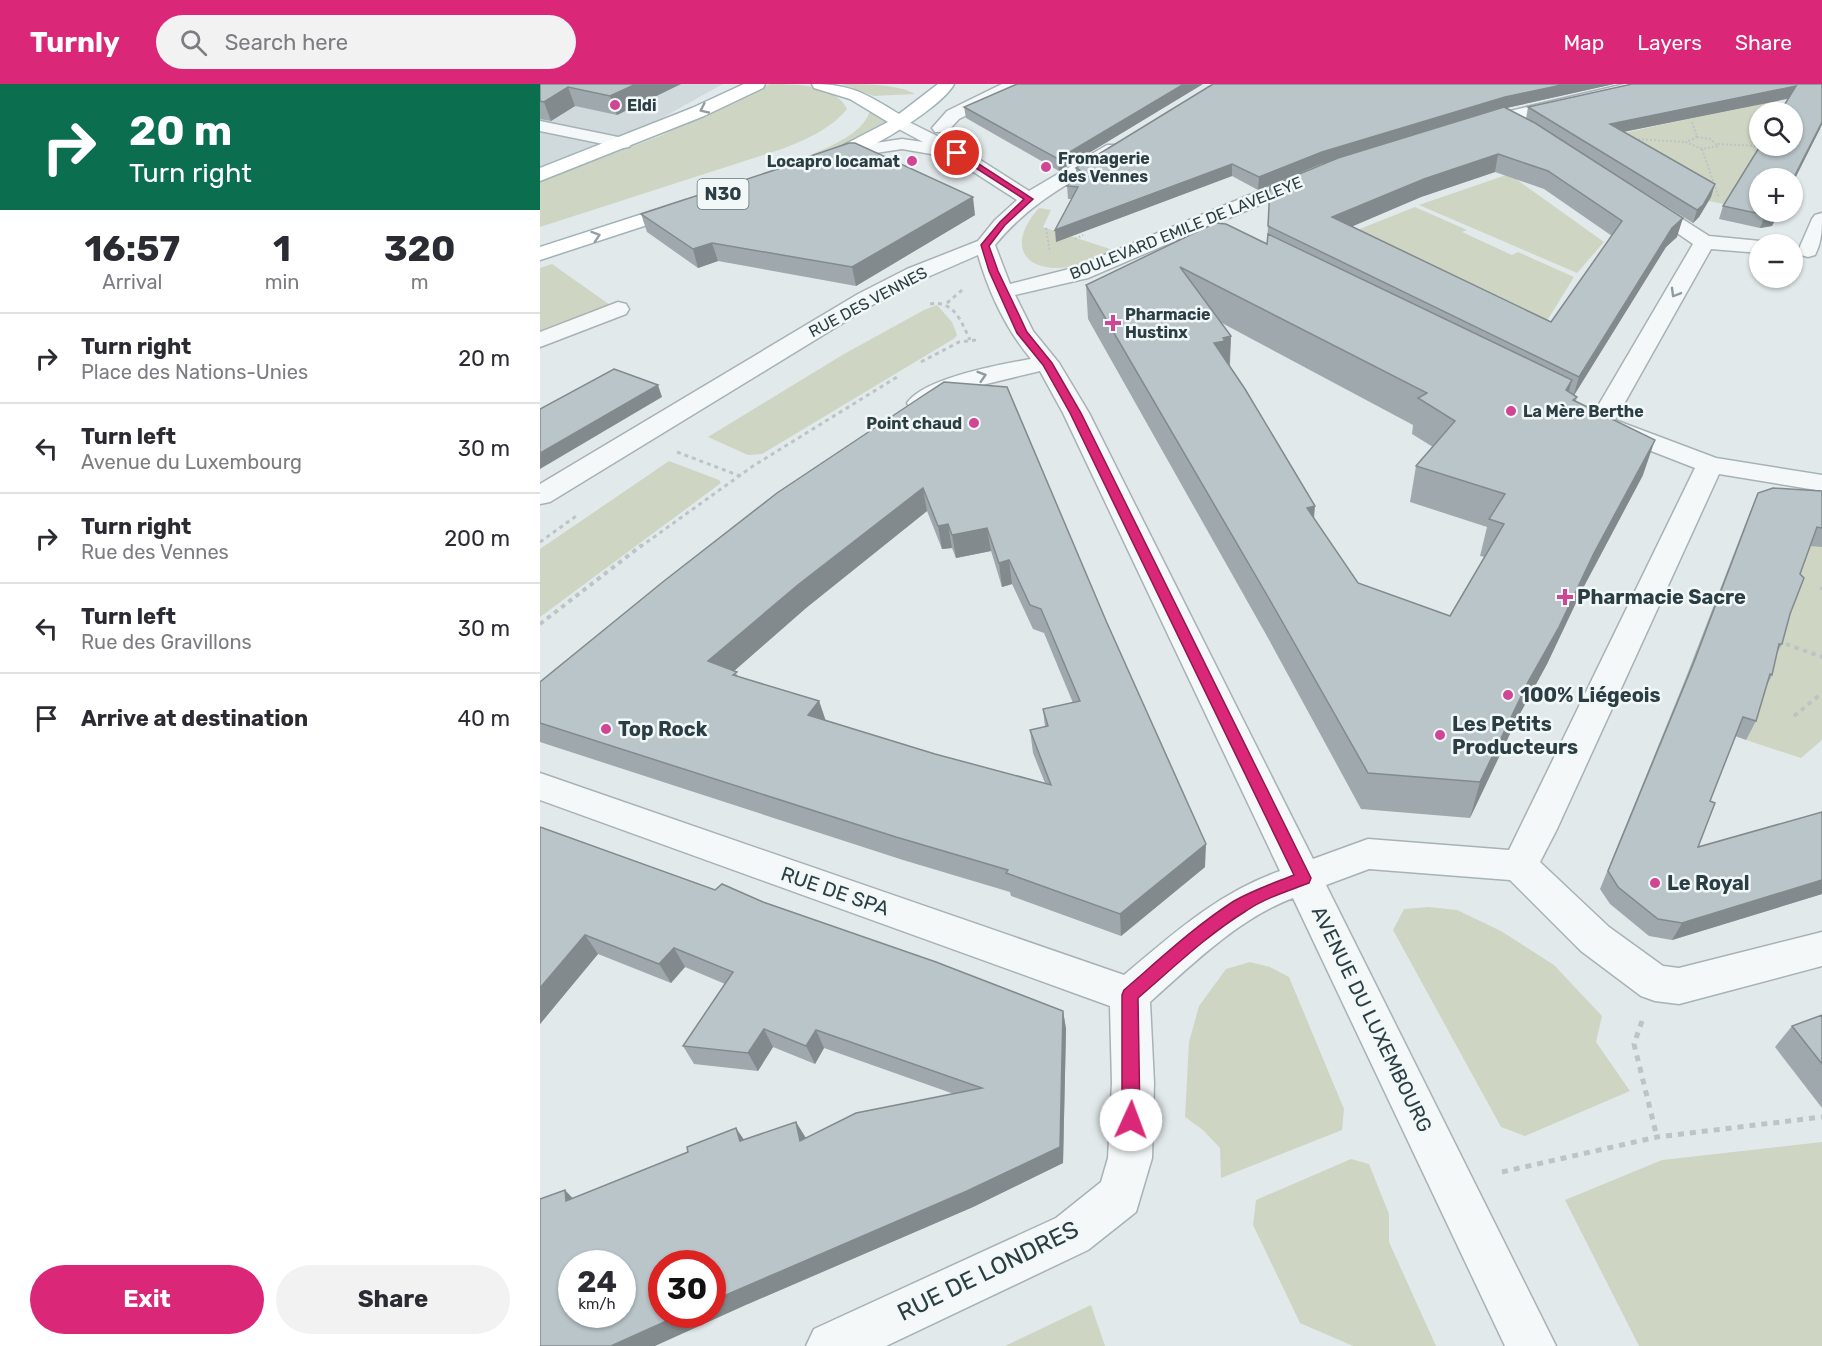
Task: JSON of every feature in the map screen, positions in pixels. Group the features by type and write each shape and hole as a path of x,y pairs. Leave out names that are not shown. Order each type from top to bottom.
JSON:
{"main road":[{"path":"540,175 623,144 757,84"},
{"path":"820,84 863,99 901,123"},
{"path":"863,99 898,100 940,91"},
{"path":"797,168 842,153 901,123 940,91"},
{"name":"N30","path":"540,254 707,199"}],"street":[{"path":"941,128 953,115 1015,84"},
{"path":"1458,129 1503,116 1646,84"},
{"path":"957,153 954,141 941,128 935,115 940,91 954,98 987,98"},
{"path":"1503,116 1530,130"},
{"path":"901,123 957,153 1029,199"},
{"path":"540,126 623,144"},
{"name":"RUE DES VENNES","path":"540,496 866,299 915,274 985,245 1002,224 1029,199 1128,140"},
{"path":"842,153 902,144 957,153"},
{"name":"BOULEVARD EMILE DE LAVELEYE","path":"1003,292 1080,273 1329,170"},
{"path":"1628,193 1704,242 1749,246"},
{"path":"1808,252 1822,219"},
{"path":"1199,222 1269,258"},
{"path":"1704,242 1590,417 1710,465 1822,483"},
{"name":"AVENUE DU LUXEMBOURG","path":"985,245 1022,333 1047,363 1081,424 1530,1346"},
{"path":"540,340 618,309"},
{"path":"902,415 943,389 988,373 1047,363"},
{"path":"1519,866 1539,829 1710,465"},
{"name":"RUE DE SPA","path":"540,786 1130,995"},
{"path":"1130,995 1198,936 1240,906 1263,893 1368,854 1519,866 1595,939 1667,984 1822,949"},
{"name":"RUE DE LONDRES","path":"831,1346 1072,1234 1120,1196 1130,1158 1132,1083 1130,995"}],"path":[{"path":"1692,122 1697,137"},
{"path":"1686,142 1697,137 1710,139 1718,144 1749,146"},
{"path":"1627,139 1686,142 1702,149 1714,148 1718,144"},
{"path":"1702,149 1719,198"},
{"path":"1050,225 1045,228 1051,259"},
{"path":"912,368 959,342 976,340"},
{"path":"540,624 604,573 741,476 902,374"},
{"path":"673,451 741,476"},
{"path":"1786,644 1822,657"},
{"path":"1794,716 1822,693"},
{"path":"1657,1137 1634,1044 1667,984"},
{"path":"1502,1172 1657,1137 1822,1117"}],"shaded area":[{"path":"540,84 723,84 642,129 540,167"}],"green space":[{"path":"770,84 802,85 824,90 841,101 847,109 825,128 782,149 540,227 540,181 660,136"},
{"path":"842,84 890,86 915,94 874,96"},
{"path":"1749,105 1749,156 1761,156 1756,168 1749,168 1749,184 1739,207 1709,201 1695,193 1620,134"},
{"path":"870,111 887,123 842,146 811,157 808,156 853,133 860,127"},
{"path":"1509,174 1604,242 1577,273 1419,205"},
{"path":"1415,207 1467,230 1462,232 1512,255 1518,252 1574,277 1545,324 1347,234"},
{"path":"1039,208 1051,210 1043,227 1113,250 1090,262 1075,266 1044,267 1033,262 1026,255 1022,246 1023,235 1028,222"},
{"path":"552,264 610,305 540,331 540,268"},
{"path":"937,305 952,322 957,335 955,338 762,454 748,455 708,437 844,354"},
{"path":"669,461 719,480 721,483 540,617 540,549"},
{"path":"1801,539 1822,541 1822,740 1801,758 1746,740"},
{"path":"1429,907 1457,910 1501,931 1554,965 1602,1016 1596,1042 1630,1091 1525,1136 1501,1127 1393,930 1404,909"},
{"path":"1250,962 1270,967 1289,977 1344,1109 1342,1130 1221,1178 1220,1148 1203,1130 1185,1117 1189,1042 1199,1006 1226,969"},
{"path":"1822,1142 1822,1346 1639,1346 1565,1200 1662,1160"},
{"path":"1351,1159 1369,1164 1389,1214 1389,1242 1436,1346 1353,1346 1300,1323 1253,1225 1256,1200"},
{"path":"1091,1305 1105,1346 1005,1346"}],"building":[{"path":"540,84 636,84 610,96 568,87 544,102 540,101"},
{"path":"1017,84 1184,84 1058,159 964,107"},
{"path":"1213,84 1566,84 1505,97 1322,152 1259,177 1232,164 1055,230 1078,187 1067,186 1081,171 1076,168"},
{"path":"1632,84 1822,84 1822,122 1799,168 1749,168 1749,212 1723,206 1754,156 1803,156 1803,102 1786,102 1796,86 1610,124 1715,184 1703,205 1697,210 1528,107"},
{"path":"1504,107 1535,123 1683,218 1672,228 1579,377 1268,226 1270,186 1338,158","holes":["1498,154 1548,171 1622,221 1551,322 1332,217 1424,179"]},
{"path":"855,143 973,197 852,267 712,243 693,249 641,214 805,160 802,159"},
{"path":"1215,223 1226,224 1267,244 1268,234 1572,380 1566,390 1577,397 1573,400 1655,440 1594,553 1480,782 1368,773 1086,285","holes":["1180,267 1427,393 1418,398 1455,421 1416,466 1505,494 1489,519 1504,524 1450,616 1358,583 1307,508 1315,506 1245,389 1214,343 1225,341 1223,338 1231,336"]},
{"path":"614,369 658,385 540,453 540,409"},
{"path":"944,382 1007,387 1107,623 1206,844 1120,914 1006,873 1008,870 896,837 540,723 540,682 777,493","holes":["923,488 938,526 948,524 952,535 987,528 999,563 1009,560 1030,605 1041,609 1080,701 1043,709 1048,726 1030,730 1051,785 935,754 808,715 819,701 733,675 737,672 708,661 799,584"]},
{"path":"1773,488 1822,491 1822,528 1817,527 1800,574 1804,578 1790,614 1782,644 1779,644 1772,675 1770,674 1756,721 1743,717 1710,801 1715,803 1698,847 1822,812 1822,880 1682,923 1658,919 1618,887 1608,871 1694,662 1758,493"},
{"path":"540,827 715,890 722,884 763,902 936,962 1063,1011 1060,1147 967,1191 726,1295 726,1250 648,1250 648,1328 651,1328 611,1346 540,1346 540,1199 565,1190 566,1201 688,1152 687,1147 736,1128 740,1141 796,1122 800,1141 856,1113 982,1088 816,1030 806,1046 764,1029 748,1053 683,1046 733,972 674,948 659,964 585,935 540,988"},
{"path":"1822,1015 1822,1064 1792,1026"}],"place":[{"name":"Eldi","path":"615,105"},
{"name":"Locapro locamat","path":"912,161"},
{"name":"Fromagerie des Vennes","path":"1046,167"},
{"name":"Pharmacie Hustinx","path":"1113,323"},
{"name":"La Mère Berthe","path":"1511,411"},
{"name":"Point chaud","path":"974,423"},
{"name":"Pharmacie Sacre","path":"1565,597"},
{"name":"100% Liégeois","path":"1508,695"},
{"name":"Top Rock","path":"606,729"},
{"name":"Les Petits Producteurs","path":"1440,735"},
{"name":"Le Royal","path":"1655,883"}],"route":[{"path":"957,153 1029,199 1002,224 985,245 993,271 1022,333 1047,363 1076,413 1304,878 1263,893 1240,906 1198,936 1130,995 1131,1120"}]}
